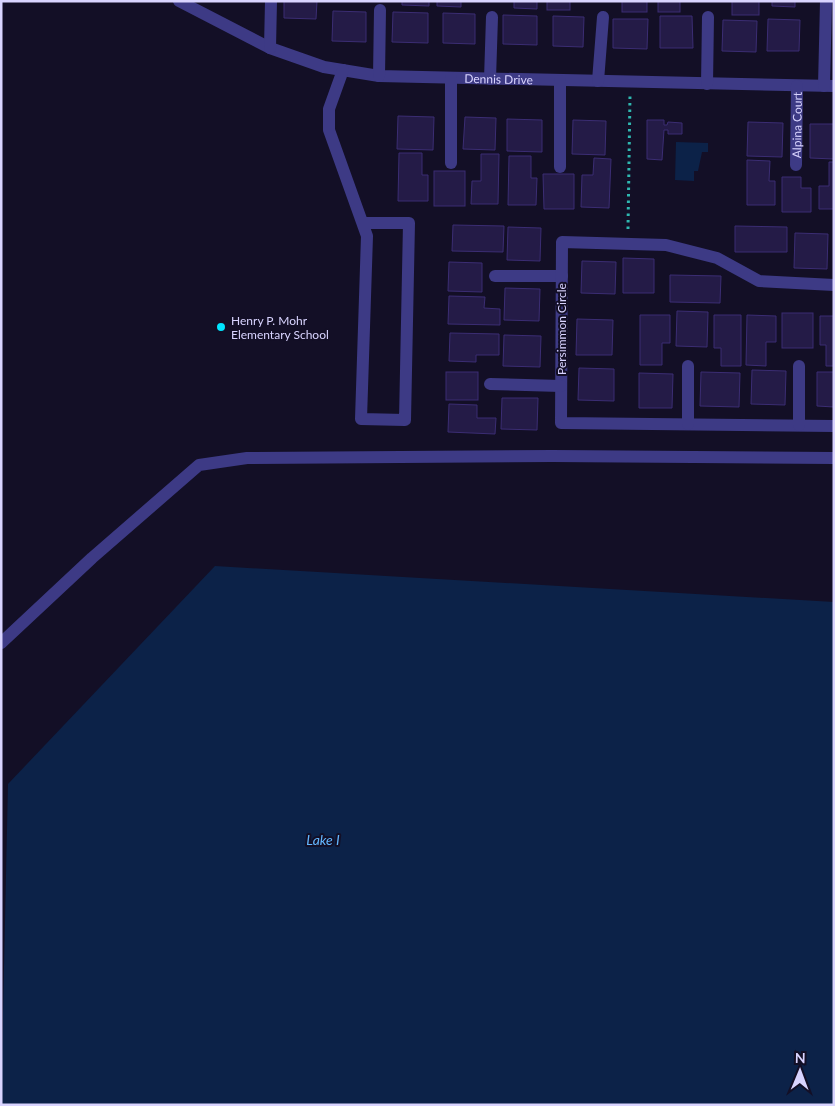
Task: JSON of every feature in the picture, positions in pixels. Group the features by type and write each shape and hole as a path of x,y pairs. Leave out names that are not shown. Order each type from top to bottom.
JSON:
{"street":[{"name":"Dennis Drive","path":"179,1 270,48 324,67 379,76 829,86"},
{"path":"270,48 271,1"},
{"path":"826,1 829,86"},
{"path":"379,76 380,10"},
{"path":"490,79 492,16"},
{"path":"707,84 708,16"},
{"path":"598,81 603,17"},
{"path":"343,70 329,110 329,130 367,236 361,419 405,420 409,223 363,223"},
{"path":"451,78 451,163"},
{"path":"560,80 560,166"},
{"name":"Alpina Court","path":"796,165 797,86"},
{"name":"Persimmon Circle","path":"834,285 759,281 717,258 666,245 562,242 561,423 834,426"},
{"path":"496,276 562,276"},
{"path":"688,366 688,424"},
{"path":"798,366 799,425"},
{"path":"490,384 561,386"},
{"path":"1,643 92,558 198,465 246,458 552,456 834,458"}],"path":[{"path":"628,244 630,82"}],"water":[{"path":"676,142 708,143 708,152 702,152 698,171 694,171 694,181 675,180"},
{"name":"Lake I","path":"215,566 834,602 834,1105 1,1105 8,784"}],"building":[{"path":"284,1 317,1 316,19 284,18"},
{"path":"402,1 429,1 429,6 402,5"},
{"path":"437,1 461,1 461,7 437,6"},
{"path":"514,1 537,1 537,9 514,8"},
{"path":"547,1 570,1 570,10 547,10"},
{"path":"622,1 647,1 647,12 622,12"},
{"path":"658,1 680,1 680,12 658,12"},
{"path":"732,1 759,1 759,15 732,15"},
{"path":"772,1 795,1 795,7 772,6"},
{"path":"333,11 366,12 366,42 332,41"},
{"path":"393,12 428,13 428,43 392,42"},
{"path":"443,13 475,14 475,44 443,43"},
{"path":"503,15 537,16 537,45 503,44"},
{"path":"553,16 584,17 583,47 553,46"},
{"path":"660,16 692,16 693,48 660,48"},
{"path":"613,19 648,19 647,49 613,48"},
{"path":"768,19 800,20 799,51 767,51"},
{"path":"723,20 757,21 756,52 722,51"},
{"path":"398,116 434,117 433,150 397,149"},
{"path":"465,117 496,118 495,150 463,149"},
{"path":"507,119 542,120 542,152 507,151"},
{"path":"573,120 606,121 605,155 572,154"},
{"path":"647,120 664,120 664,125 667,125 668,122 682,123 682,134 668,134 668,130 664,130 662,160 647,159"},
{"path":"748,122 783,123 782,157 747,156"},
{"path":"810,124 834,124 834,159 810,158"},
{"path":"399,153 422,153 422,175 428,175 428,201 398,201"},
{"path":"481,154 499,154 498,204 471,204 472,181 481,181"},
{"path":"509,156 531,156 531,178 537,178 536,205 508,205"},
{"path":"594,158 611,159 609,208 581,207 582,175 593,175"},
{"path":"747,160 770,161 769,181 775,181 775,205 747,205"},
{"path":"829,162 834,162 834,209 819,209 819,186 829,186"},
{"path":"434,171 465,171 465,206 434,206"},
{"path":"543,174 574,174 574,209 544,209"},
{"path":"782,177 801,177 801,188 811,188 811,212 782,212"},
{"path":"453,225 504,226 503,252 452,251"},
{"path":"735,226 787,227 787,252 735,252"},
{"path":"508,227 541,228 540,261 507,260"},
{"path":"795,233 828,234 827,269 794,268"},
{"path":"623,258 654,259 654,293 623,293"},
{"path":"582,261 616,262 615,294 581,293"},
{"path":"449,262 482,263 482,292 448,291"},
{"path":"670,275 721,276 720,303 670,302"},
{"path":"505,288 540,289 539,321 504,320"},
{"path":"449,296 485,297 484,308 500,309 500,325 448,324"},
{"path":"677,311 708,312 707,347 676,346"},
{"path":"782,313 813,313 813,348 782,348"},
{"path":"640,315 670,315 670,343 662,343 662,365 640,365"},
{"path":"714,315 741,315 741,366 721,366 721,348 714,348"},
{"path":"747,315 776,316 776,342 766,342 766,366 746,365"},
{"path":"820,316 834,316 834,366 826,366 826,345 820,345"},
{"path":"577,319 613,320 612,355 576,355"},
{"path":"450,333 499,334 499,355 476,355 476,362 449,361"},
{"path":"504,335 541,336 540,367 503,366"},
{"path":"579,368 614,369 614,401 578,400"},
{"path":"752,370 786,371 785,405 751,404"},
{"path":"446,372 478,372 478,400 446,400"},
{"path":"701,372 740,373 739,407 700,406"},
{"path":"817,372 834,372 834,407 817,406"},
{"path":"639,373 673,374 672,408 639,408"},
{"path":"502,398 538,398 537,430 501,429"},
{"path":"449,404 477,405 477,418 496,418 495,434 448,432"}],"place":[{"name":"Henry P. Mohr Elementary School","path":"221,327"}]}
